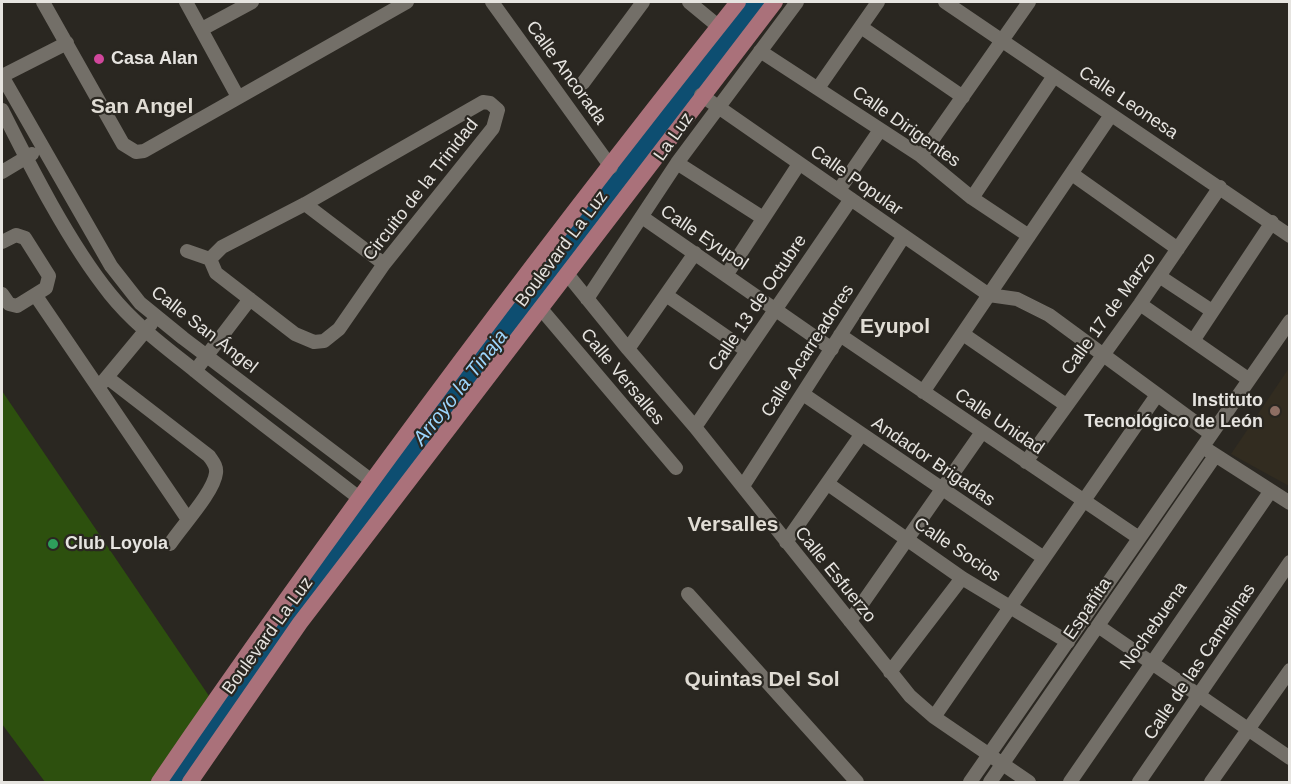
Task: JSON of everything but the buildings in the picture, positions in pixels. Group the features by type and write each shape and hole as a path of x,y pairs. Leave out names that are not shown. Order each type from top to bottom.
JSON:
{"main road":[{"name":"Boulevard La Luz","path":"159,783 218,694 359,498 738,2"},
{"name":"Boulevard La Luz","path":"190,783 300,623 542,310 701,95 775,2"}],"street":[{"path":"43,2 123,144 128,149 144,151 408,2"},
{"path":"186,2 238,98"},
{"path":"202,29 252,2"},
{"name":"Calle Ancorada","path":"492,2 611,166"},
{"path":"583,83 643,2"},
{"path":"689,2 718,27"},
{"name":"La Luz","path":"587,299 677,163 797,2"},
{"path":"818,88 879,2"},
{"name":"Calle Leonesa","path":"945,2 1290,236"},
{"path":"921,156 1029,2"},
{"path":"861,27 963,97"},
{"path":"2,76 67,43"},
{"name":"Calle Dirigentes","path":"760,51 921,156 972,198 1029,236"},
{"name":"Calle San Ángel","path":"2,76 111,266 140,303 156,318 372,481"},
{"path":"972,198 1054,76"},
{"name":"Calle Popular","path":"701,95 989,295"},
{"name":"Circuito de la Trinidad","path":"483,102 494,106 498,115 493,128 384,264 339,329 324,341 314,342 295,334 216,273 210,259 222,247 305,204 477,103 483,102"},
{"name":"Calle San Ángel","path":"2,110 26,157 95,274 110,294 145,331 195,372 248,415 359,498"},
{"path":"923,392 1111,115"},
{"path":"839,190 880,130"},
{"path":"2,172 42,149"},
{"path":"677,163 763,218"},
{"path":"727,274 800,164"},
{"path":"1072,174 1178,249"},
{"name":"Calle 17 de Marzo","path":"1026,462 1140,304 1220,187"},
{"name":"Calle 13 de Octubre","path":"695,427 851,199"},
{"path":"305,204 384,264"},
{"name":"Calle Eyupol","path":"642,217 727,274 831,349"},
{"path":"1192,341 1272,222"},
{"path":"2,242 21,235 48,271 48,284 36,296 12,306 2,294"},
{"name":"Calle Acarreadores","path":"743,486 904,236"},
{"path":"187,250 210,259"},
{"path":"628,349 695,253"},
{"name":"Calle Esfuerzo","path":"568,275 743,486 890,672 934,717 1029,783"},
{"path":"1159,276 1212,311"},
{"path":"666,295 747,351"},
{"path":"989,295 1017,299 1049,315 1211,434"},
{"path":"36,296 187,518"},
{"path":"195,372 250,299"},
{"path":"1140,304 1248,379"},
{"name":"Calle Versalles","path":"542,310 676,468"},
{"path":"96,387 108,378 156,318"},
{"path":"970,783 1290,321"},
{"path":"963,334 1066,405"},
{"name":"Calle Unidad","path":"840,335 1139,538"},
{"path":"108,378 209,456 215,464 216,474 211,486 170,544"},
{"name":"Andador Brigadas","path":"803,394 1044,558"},
{"path":"934,717 1157,395"},
{"path":"850,621 982,432"},
{"path":"786,542 861,435"},
{"path":"1202,446 1290,503"},
{"name":"Españita","path":"990,783 1215,456"},
{"name":"Calle Socios","path":"828,484 962,578 1068,642"},
{"name":"Nochebuena","path":"1070,783 1151,661 1270,492"},
{"name":"Calle de las Camelinas","path":"1139,783 1290,562"},
{"path":"890,672 962,578"},
{"path":"688,594 857,783"},
{"path":"1098,626 1290,758"},
{"path":"1212,783 1290,670"}],"shaded area":[{"name":"Instituto Tecnológico de León","path":"1289,368 1289,486 1231,454"}],"green space":[{"name":"Club Loyola","path":"2,391 209,696 150,782 45,782 2,724"}],"waterway":[{"name":"Arroyo la Tinaja","path":"174,782 295,604 758,2"}],"place":[{"name":"Casa Alan","path":"99,59"},
{"name":"Instituto Tecnológico de León","path":"1275,411"},
{"name":"Club Loyola","path":"53,544"}],"district":[{"name":"San Angel","path":"142,107"},
{"name":"Eyupol","path":"895,327"},
{"name":"Versalles","path":"733,525"},
{"name":"Quintas Del Sol","path":"762,680"}]}
